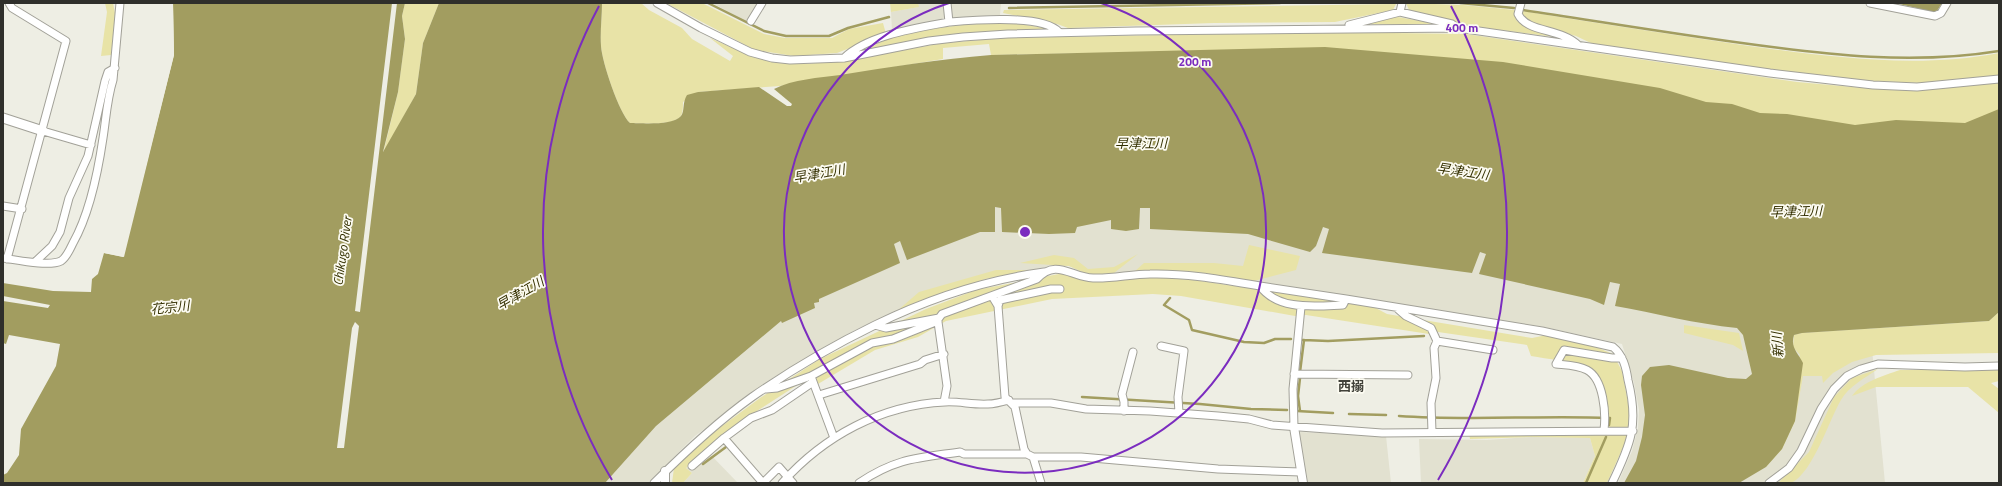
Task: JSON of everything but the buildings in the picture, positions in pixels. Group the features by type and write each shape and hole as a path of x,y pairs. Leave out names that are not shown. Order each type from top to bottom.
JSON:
{"main road":[{"path":"3,118 44,131"}],"street":[{"path":"9,3 12,8 66,41 44,131 22,209 5,259 48,263 62,260 81,229 87,212 103,140 115,68 120,3"},
{"path":"656,3 701,28 758,54 790,60 844,58 929,41 963,37 1059,32 1338,28 1458,28 1754,71 1873,85 1917,87 1999,79"},
{"path":"751,21 762,3"},
{"path":"947,3 949,22"},
{"path":"1400,12 1402,3"},
{"path":"1521,3 1518,14 1521,20 1527,25 1571,37 1578,45"},
{"path":"1870,3 1935,16 1942,13 1947,3"},
{"path":"1338,28 1400,12 1452,24 1458,28"},
{"path":"844,58 852,50 897,32 949,22 1003,18 1050,25 1059,32"},
{"path":"35,262 52,246 60,232 69,198 91,145 108,72 115,68"},
{"path":"44,131 91,145"},
{"path":"3,206 22,209"},
{"path":"654,483 697,442 764,390 804,363 875,325 919,306 978,286 1018,276 1056,269 1069,270 1082,276 1093,278 1152,274 1196,276 1542,330 1613,347 1622,358 1632,394 1634,416 1626,454 1612,483"},
{"path":"692,466 750,418 772,410 812,379 872,343 894,339 938,320 942,314 1037,279 1044,272"},
{"path":"1260,286 1266,294 1301,306 1343,305 1346,299"},
{"path":"1040,483 1020,420 1010,402 1005,397 998,306 1000,300 1051,289 1060,289"},
{"path":"992,296 998,306"},
{"path":"1301,306 1292,406 1303,483"},
{"path":"1398,308 1406,316 1431,328 1437,341 1434,348 1436,378 1431,404 1432,432"},
{"path":"875,325 886,328 938,320"},
{"path":"938,320 948,386 944,402"},
{"path":"1437,341 1493,350"},
{"path":"1161,346 1184,351 1179,406"},
{"path":"1604,430 1606,418 1604,403 1592,375 1587,370 1575,366 1556,364 1564,350 1612,358 1622,358"},
{"path":"1124,411 1124,400 1122,394 1133,352"},
{"path":"819,395 920,364 925,360 944,354"},
{"path":"1769,483 1789,468 1801,451 1821,409 1834,389 1847,376 1861,369 1878,364 1966,367 1999,366"},
{"path":"1294,374 1408,375"},
{"path":"764,390 812,379"},
{"path":"812,379 834,438"},
{"path":"782,483 799,464 834,438 857,424 887,412 912,405 944,402 987,404 1010,402 1051,403 1086,409 1124,411 1179,406 1249,419 1272,426 1382,433 1604,430 1632,431"},
{"path":"724,438 763,482 779,467 793,483"},
{"path":"859,483 888,466 905,459 960,452 964,454 1080,457 1218,469 1301,472"},
{"path":"665,471 666,483"}],"shaded area":[{"path":"105,3 113,3 115,13 111,55 101,56 107,12"},
{"path":"405,3 439,3 423,43 416,94 383,154 398,92 405,39 402,16"},
{"path":"602,3 641,3 649,10 682,28 692,39 730,61 733,56 710,38 753,57 776,63 803,64 845,61 943,43 1005,38 1319,32 1466,34 1797,82 1875,89 1922,90 1999,83 1999,133 1854,134 1162,52 991,55 989,44 943,48 943,59 780,86 698,92 683,102 682,114 676,120 663,123 630,123 616,98 602,53"},
{"path":"666,3 702,3 764,34 785,38 832,38 849,29 883,23 886,34 837,53 794,56 755,50"},
{"path":"712,3 758,3 747,22"},
{"path":"890,3 918,3 919,7 891,12"},
{"path":"918,3 945,3 946,17 926,26 892,31 891,12 918,7"},
{"path":"950,3 1001,3 1000,15 951,18"},
{"path":"1406,3 1463,5 1515,10 1516,20 1524,26 1562,38 1461,25 1409,10"},
{"path":"1396,4 1393,10 1335,22 1214,23 1068,28 1057,24 1003,13 1004,10"},
{"path":"1522,11 1749,46 1874,60 1937,60 1968,58 1999,53 1999,76 1920,83 1833,79 1595,45 1576,36 1531,23 1523,18"},
{"path":"1398,17 1442,25 1358,24"},
{"path":"1009,22 1050,29 961,33 861,52 899,33 962,25"},
{"path":"1147,151 1870,329 1885,483 1618,483 1632,451 1638,428 1639,410 1634,383 1622,344 1544,327 1197,272 1153,270 1089,275 1069,266 1056,265 985,279 897,311 855,330 771,379 695,436 648,483 366,483 601,277"},
{"path":"1249,245 1300,256 1296,270 1254,281 1197,272 1153,270 1134,272 1144,263 1214,263 1243,266"},
{"path":"1138,254 1114,273 1089,275 1069,266 1020,263 1054,255 1074,258 1088,269 1114,267"},
{"path":"996,270 1031,270 985,279 897,311 919,292"},
{"path":"1064,273 1091,282 1154,277 1194,280 1372,306 1387,314 1532,338 1547,335 1591,345 1613,354 1622,371 1630,413 1625,443 1607,483 1583,483 1595,456 1590,438 1531,437 1470,439 1469,434 1604,433 1607,417 1606,397 1603,387 1593,371 1574,363 1531,356 1527,345 1438,332 1429,334 1306,315 1295,316 1181,296 1153,294 1052,299 946,321 918,337 875,350 818,384 814,370 802,376 802,382 746,418 686,468 692,473 683,483 672,483 674,468 714,432 760,398 820,359 926,309 976,290"},
{"path":"1999,312 1999,353 1876,355 1852,362 1833,373 1823,383 1822,376 1803,376 1795,421 1782,449 1766,467 1800,355 1793,347 1794,335 1802,333 1989,321"},
{"path":"1684,325 1739,333 1743,351 1733,345 1684,333"},
{"path":"1878,369 1844,395 1813,458 1799,477 1791,483 1778,483 1809,452 1834,397 1852,378"},
{"path":"1900,370 1999,370 1999,381 1991,383 1999,389 1999,413 1968,387 1876,387 1852,396 1862,386 1880,377"},
{"path":"1299,432 1386,436 1391,483 1308,483"},
{"path":"1531,437 1590,438 1595,456 1583,483 1421,483 1419,439 1487,440"},
{"path":"707,451 738,483 683,483 692,473 686,468"}],"water":[{"path":"173,3 405,3 402,16 405,39 398,92 383,152 416,94 423,43 439,3 602,3 602,53 616,98 630,123 664,123 677,119 683,112 687,95 698,92 759,87 787,106 791,106 792,104 774,89 789,83 806,79 953,59 991,55 1325,47 1503,62 1660,88 1706,102 1732,104 1760,113 1787,114 1855,125 1896,120 1965,123 1999,109 1999,312 1989,321 1802,333 1794,335 1793,343 1795,350 1803,363 1795,421 1782,449 1766,467 1739,483 1624,483 1636,461 1642,437 1645,415 1641,385 1642,376 1650,367 1669,365 1728,378 1746,379 1752,374 1743,335 1737,328 1691,321 1615,306 1620,284 1610,282 1604,305 1590,299 1479,274 1486,254 1480,252 1472,273 1322,253 1329,229 1323,227 1316,246 1310,252 1248,234 1150,229 1150,208 1140,208 1139,229 1126,231 1111,229 1111,220 1077,227 1075,233 1049,234 1002,232 1001,208 995,207 995,232 980,232 907,260 900,241 894,244 900,263 819,299 819,302 814,303 815,308 782,323 781,321 656,426 605,483 3,483 3,475 7,473 19,455 21,429 56,366 60,344 9,335 6,344 3,343 3,301 48,308 50,305 3,296 3,283 53,291 91,292 92,279 98,274 104,253 124,257 174,55"},
{"path":"1895,3 1942,3 1937,11 1933,12"}],"pier":[{"path":"171,3 173,3 174,55 123,257 104,253 104,251 122,254 172,54"},
{"path":"392,3 397,3 360,312 355,311"},
{"path":"355,322 359,326 344,448 337,448 352,328"}],"waterway":[{"path":"708,3 764,31 786,36 829,36 848,28 889,17"},
{"path":"1009,8 1280,3"},
{"path":"1460,3 1514,8"},
{"path":"1523,10 1774,47 1870,57 1935,57 1999,51"},
{"path":"1170,298 1164,305 1189,320 1192,330 1244,342 1264,343 1275,339 1291,339"},
{"path":"1304,340 1328,341 1424,336"},
{"path":"1300,372 1304,340 1301,340"},
{"path":"1300,378 1298,396 1300,411"},
{"path":"1082,397 1200,404 1251,409 1287,410"},
{"path":"1297,411 1333,413"},
{"path":"1349,414 1386,415"},
{"path":"1399,416 1452,418 1610,418 1609,425"},
{"path":"1586,483 1606,437"},
{"path":"703,464 726,447"}],"district":[{"name":"西搦","path":"1351,386"}],"water label":[{"name":"早津江川","path":"1141,143"},
{"name":"早津江川","path":"1463,171"},
{"name":"早津江川","path":"819,173"},
{"name":"早津江川","path":"1796,211"},
{"name":"Chikugo River","path":"342,251"},
{"name":"早津江川","path":"520,293"},
{"name":"花宗川","path":"170,307"},
{"name":"新川","path":"1777,345"}]}
